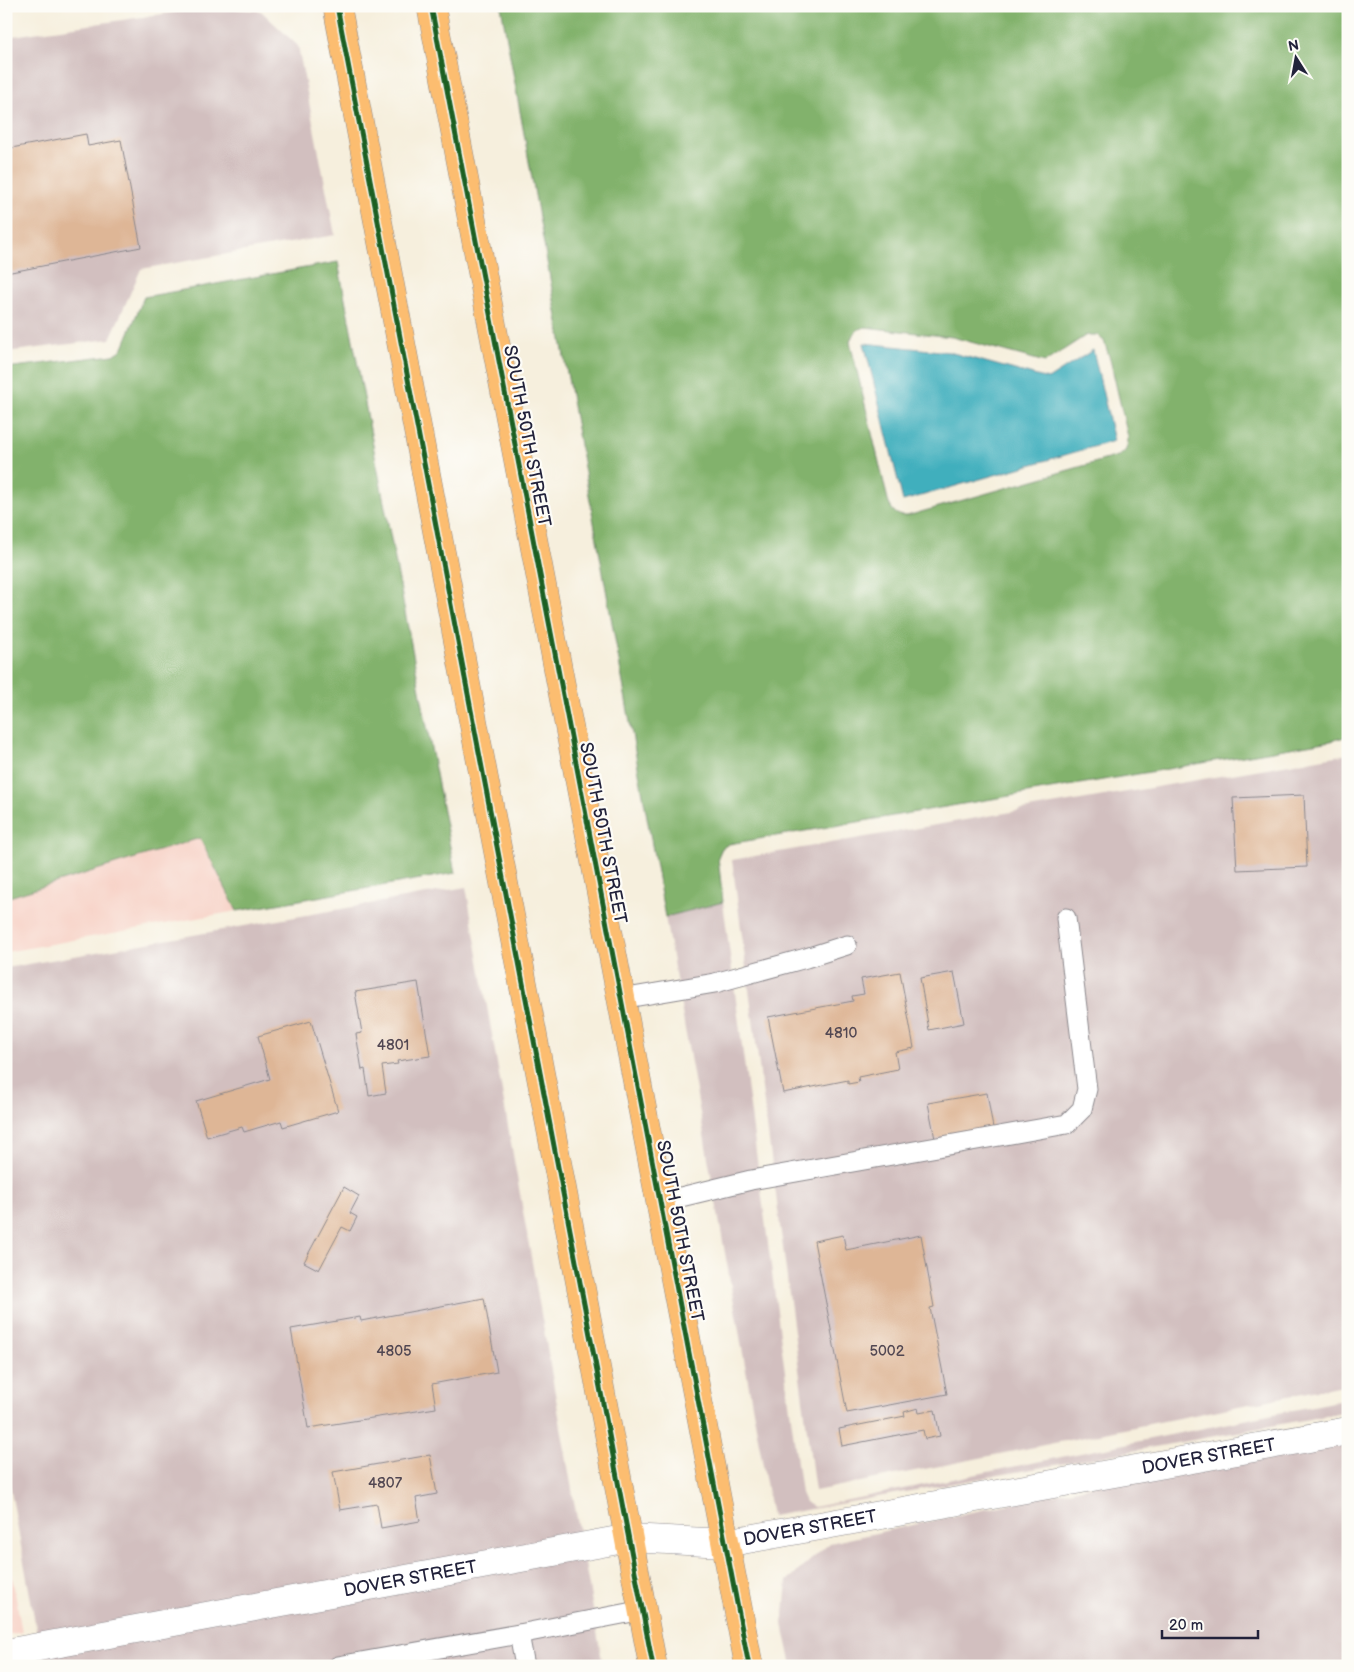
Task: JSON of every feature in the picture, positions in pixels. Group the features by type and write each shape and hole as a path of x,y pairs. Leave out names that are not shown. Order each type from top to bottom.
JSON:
{"main road":[{"path":"336,6 653,1666"},
{"name":"SOUTH 50TH STREET","path":"431,6 749,1666"}],"street":[{"name":"DOVER STREET","path":"6,1653 629,1538 725,1543 1348,1430"}],"lane":[{"path":"660,1202 751,1180 1067,1124 1082,1109 1087,1089 1066,918"},
{"path":"621,999 715,983 847,945"},
{"path":"338,1666 643,1610"},
{"path":"519,1634 525,1666"}],"shaded area":[{"path":"211,7 261,11 298,46 335,235 141,269 110,339 6,352 6,37"},
{"path":"1348,754 1348,1384 815,1491 732,860"},
{"path":"200,838 237,911 6,952 6,898"},
{"path":"466,887 603,1666 43,1666 6,1464 6,968"},
{"path":"723,902 801,1493 805,1502 814,1507 1348,1399 1348,1412 772,1516 665,917"},
{"path":"1348,1430 1348,1666 792,1666 783,1624 787,1581 830,1543"},
{"path":"6,1542 22,1632 6,1635"}],"green space":[{"path":"501,6 1348,6 1348,736 1331,741 729,844 722,848 718,857 723,902 665,917","holes":["865,327 952,337 1045,362 1085,336 1097,335 1104,341 1110,359 1128,437 1125,451 1118,456 907,516 896,513 889,504 850,342 855,332"]},
{"path":"338,262 455,873 237,911 200,838 6,898 6,368 113,355 123,347 144,297"}],"water":[{"path":"864,343 949,352 1048,379 1093,350 1114,441 903,501"}],"building":[{"path":"86,134 88,146 121,140 141,247 6,273 6,149"},
{"path":"1304,795 1307,867 1237,870 1233,798"},
{"path":"900,972 914,1048 895,1052 898,1069 858,1077 859,1082 848,1084 848,1080 783,1093 768,1017 853,1001 852,996 864,994 861,979"},
{"path":"954,972 964,1023 929,1030 920,978"},
{"path":"418,982 430,1056 397,1061 398,1064 382,1066 386,1093 369,1096 365,1069 362,1070 356,1034 362,1033 355,992"},
{"path":"311,1021 338,1111 283,1127 281,1121 244,1132 242,1127 207,1137 196,1101 270,1079 258,1036"},
{"path":"987,1093 993,1128 935,1139 928,1103"},
{"path":"344,1187 359,1196 350,1213 357,1217 350,1231 342,1227 319,1270 304,1262"},
{"path":"843,1235 846,1250 921,1235 934,1307 930,1308 947,1394 847,1413 814,1241"},
{"path":"484,1298 497,1372 432,1384 436,1408 308,1428 291,1329 360,1317 361,1321"},
{"path":"918,1408 919,1413 935,1410 940,1436 925,1439 923,1430 842,1446 839,1429 905,1416 904,1412"},
{"path":"430,1455 437,1494 416,1498 420,1521 381,1528 377,1504 340,1510 333,1472"}],"cycle path":[{"path":"337,6 653,1666"},
{"path":"431,6 749,1666"}]}
